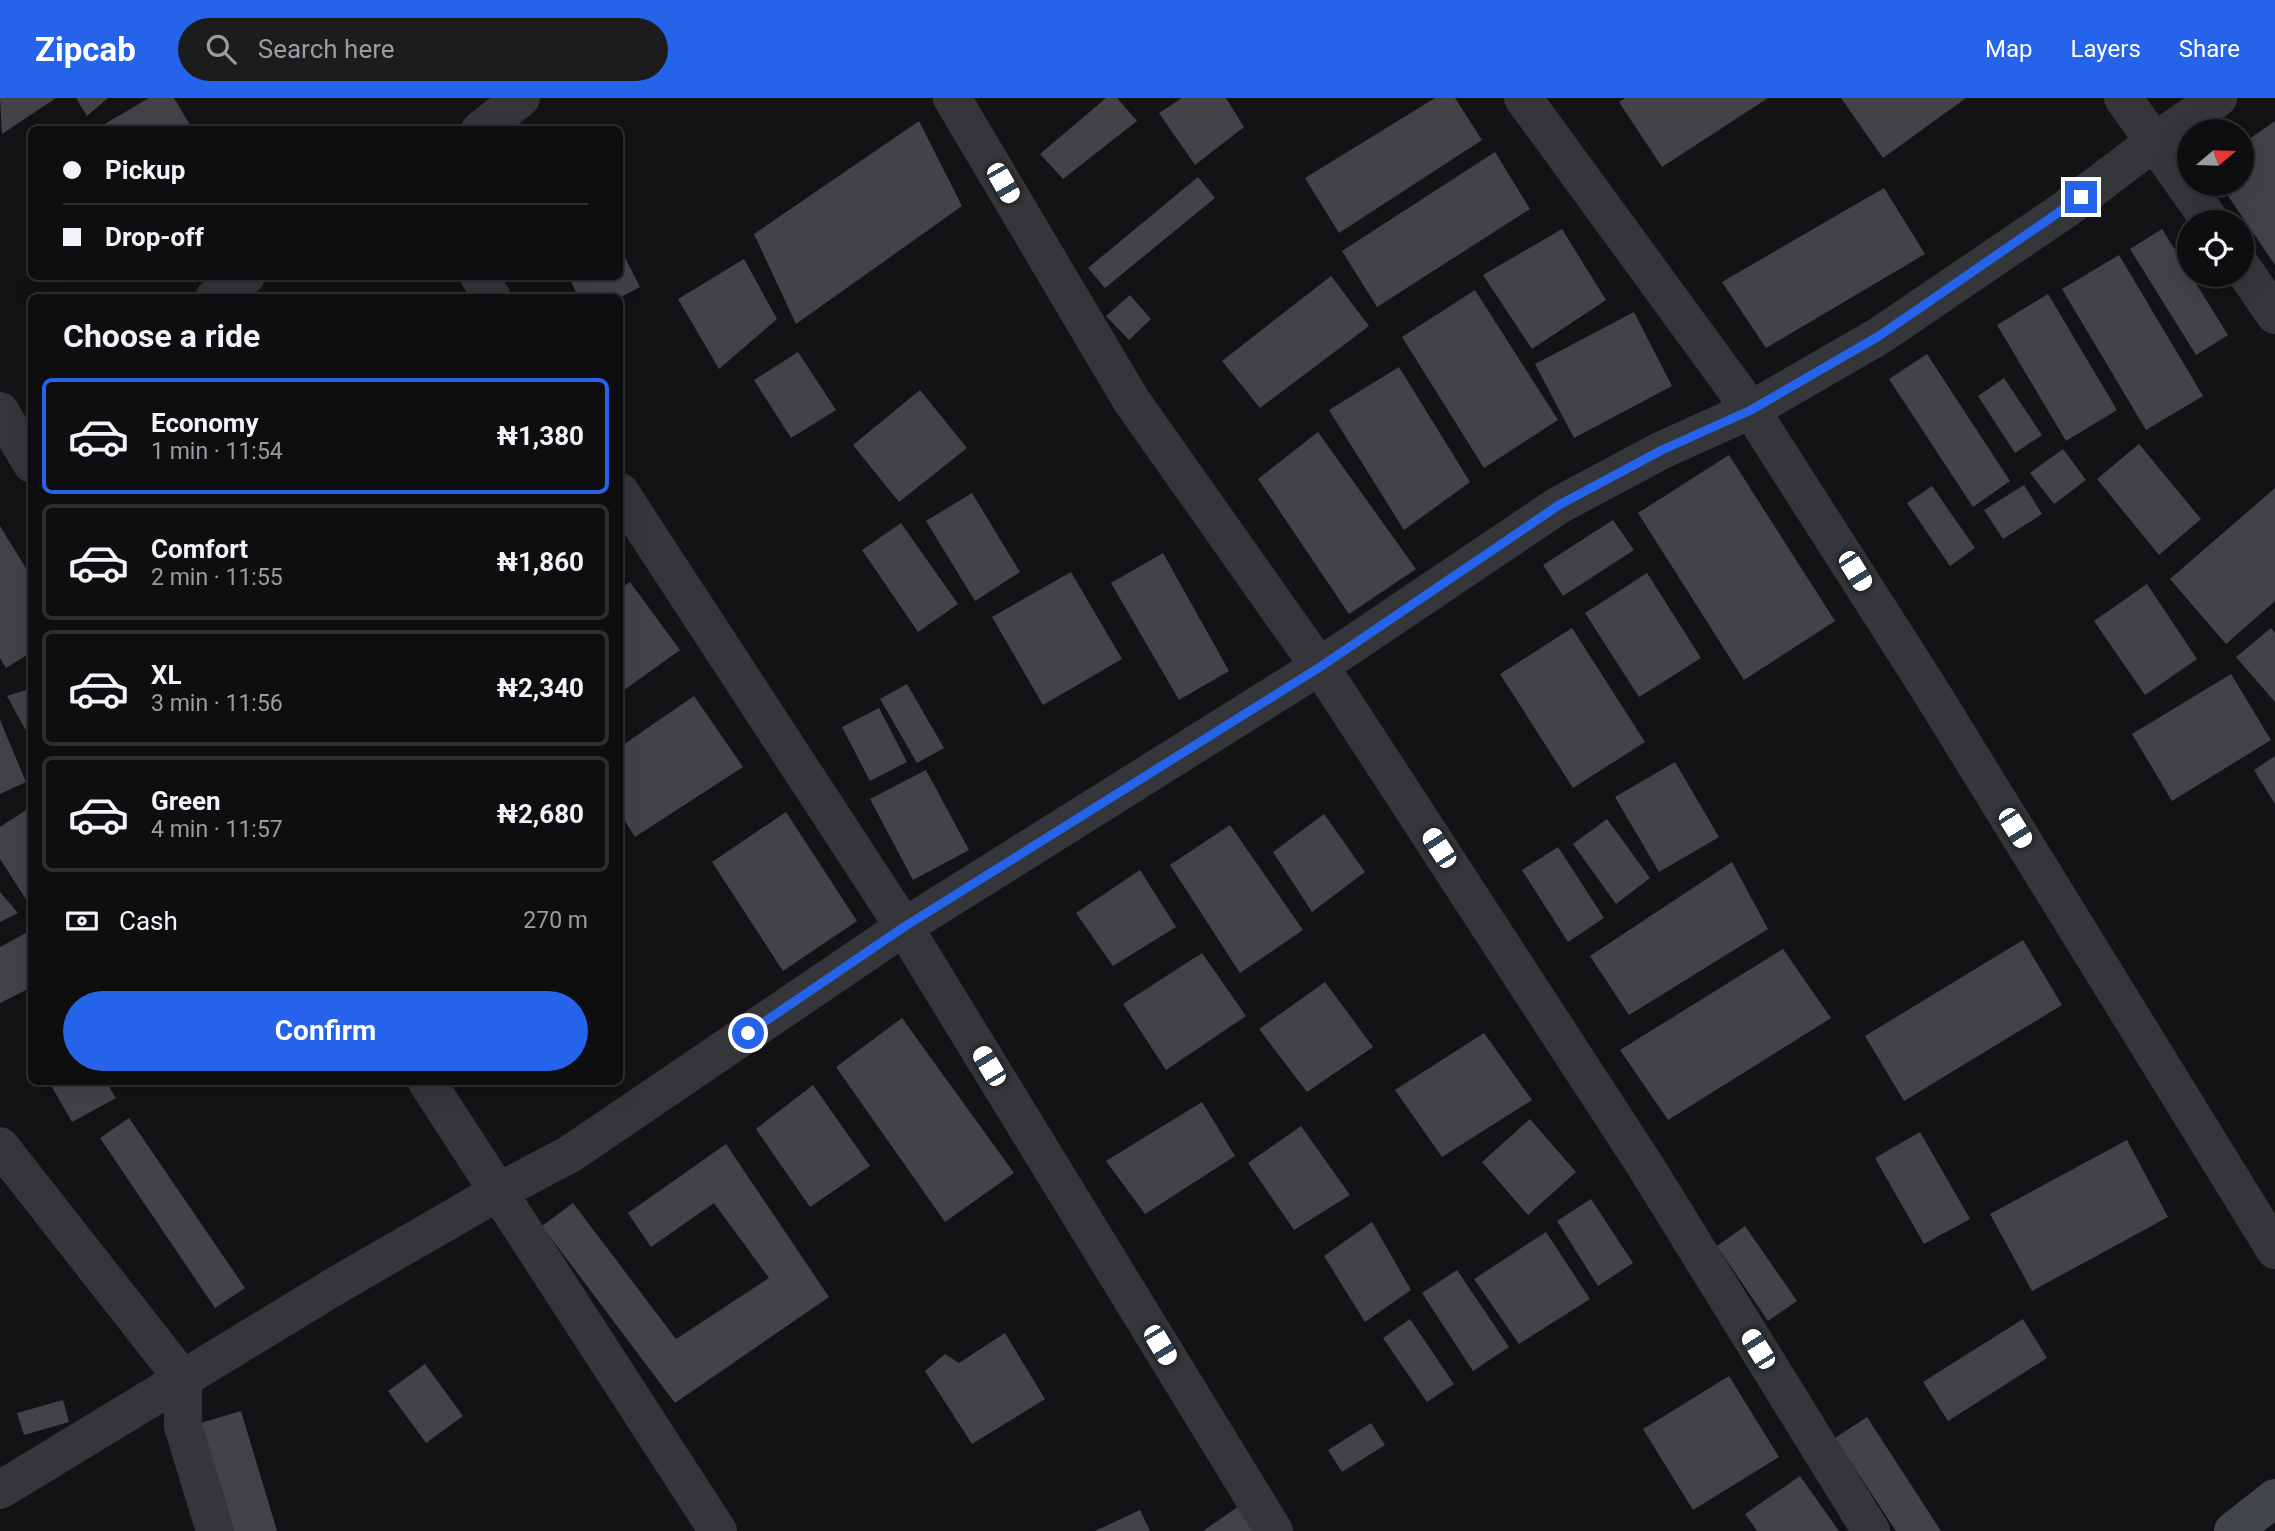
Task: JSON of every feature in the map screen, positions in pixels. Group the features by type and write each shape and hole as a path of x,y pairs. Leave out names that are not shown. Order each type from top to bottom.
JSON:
{"main road":[{"path":"2234,1531 2275,1498"}],"street":[{"path":"485,126 521,98"},
{"path":"952,98 1130,400 1320,667 1646,1167 1871,1531"},
{"path":"1523,98 1751,410 1928,687 2275,1250"},
{"path":"2123,98 2202,210"},
{"path":"0,1490 337,1285 498,1192 570,1154 904,927 1320,667 1559,505 1662,450 1751,410 1879,336 2063,211 2154,142 2218,98"},
{"path":"220,294 240,280"},
{"path":"2254,284 2275,315"},
{"path":"10,423 28,457"},
{"path":"623,497 904,927 1275,1531"},
{"path":"429,1085 719,1531"},
{"path":"0,1146 183,1379 183,1426 215,1531"}],"building":[{"path":"0,98 56,98 2,134"},
{"path":"76,98 108,98 87,116"},
{"path":"149,98 174,98 191,126 103,126"},
{"path":"1106,98 1117,98 1137,121 1063,179 1040,154"},
{"path":"1182,98 1226,98 1244,127 1195,165 1159,113"},
{"path":"1435,98 1455,98 1482,140 1339,233 1305,178"},
{"path":"1625,98 1768,98 1662,167 1619,102"},
{"path":"1841,98 1966,98 1883,158"},
{"path":"919,121 962,206 796,324 754,234"},
{"path":"2275,121 2275,265 2254,234 2254,210 2238,210 2228,196 2254,196 2254,136"},
{"path":"1495,152 1530,209 1377,307 1342,251"},
{"path":"1198,177 1215,198 1105,288 1088,268"},
{"path":"1884,188 1925,254 1766,348 1722,282"},
{"path":"1562,229 1606,300 1532,349 1483,275"},
{"path":"2162,229 2177,253 2177,287 2198,287 2228,335 2196,355 2130,249"},
{"path":"623,254 640,287 623,296 577,294 570,280 623,280"},
{"path":"2119,255 2203,396 2146,430 2062,289"},
{"path":"744,259 777,319 719,369 678,299"},
{"path":"1331,276 1369,326 1260,408 1222,361"},
{"path":"1475,290 1558,420 1484,468 1402,337"},
{"path":"2048,294 2117,410 2066,441 1997,325"},
{"path":"1130,295 1151,319 1129,340 1106,316"},
{"path":"1634,312 1672,386 1574,438 1535,364"},
{"path":"798,352 836,410 791,438 754,380"},
{"path":"1927,354 2010,481 1973,507 1889,379"},
{"path":"1399,367 1470,482 1404,530 1329,410"},
{"path":"2004,378 2042,435 2015,453 1978,396"},
{"path":"920,390 967,448 899,502 853,445"},
{"path":"1318,432 1416,569 1349,614 1258,479"},
{"path":"2139,444 2201,519 2159,555 2097,479"},
{"path":"2063,449 2086,480 2054,504 2030,473"},
{"path":"1729,455 1835,621 1744,680 1638,513"},
{"path":"2024,485 2042,514 2003,539 1984,510"},
{"path":"1932,486 1975,548 1950,566 1907,503"},
{"path":"2275,488 2275,601 2226,644 2170,579"},
{"path":"972,493 1020,572 975,601 926,521"},
{"path":"1613,520 1634,550 1563,596 1543,565"},
{"path":"901,523 958,604 918,632 862,550"},
{"path":"0,526 28,572 28,654 6,668 0,658"},
{"path":"1163,553 1229,671 1179,700 1111,583"},
{"path":"1071,572 1122,659 1043,705 992,617"},
{"path":"1647,573 1701,658 1639,697 1585,613"},
{"path":"630,582 680,650 623,691 623,587"},
{"path":"2147,584 2197,659 2145,695 2094,621"},
{"path":"1572,628 1645,742 1573,788 1500,674"},
{"path":"2271,628 2275,633 2275,702 2236,657"},
{"path":"2231,674 2271,740 2172,801 2132,734"},
{"path":"907,684 944,748 917,763 880,699"},
{"path":"28,689 28,735 7,696"},
{"path":"694,696 743,767 635,837 623,818 623,745"},
{"path":"879,708 907,762 870,781 842,727"},
{"path":"0,720 26,782 0,794"},
{"path":"2275,756 2275,804 2254,770"},
{"path":"1675,762 1719,837 1659,872 1615,797"},
{"path":"926,770 969,850 913,880 870,799"},
{"path":"28,809 28,902 0,859 0,827"},
{"path":"786,812 857,921 783,971 712,862"},
{"path":"1324,814 1365,872 1312,912 1273,852"},
{"path":"1607,819 1650,878 1616,904 1573,844"},
{"path":"1230,825 1303,930 1240,973 1170,865"},
{"path":"1558,847 1604,918 1568,942 1522,870"},
{"path":"1732,862 1768,929 1629,1015 1590,956"},
{"path":"1140,870 1176,927 1113,966 1076,913"},
{"path":"0,892 18,913 0,922"},
{"path":"26,933 28,936 28,989 0,1003 0,947"},
{"path":"2023,940 2062,1005 1904,1101 1865,1036"},
{"path":"1783,949 1831,1018 1668,1120 1620,1050"},
{"path":"1202,953 1246,1016 1166,1070 1123,1004"},
{"path":"1325,982 1373,1047 1307,1092 1259,1029"},
{"path":"902,1018 1014,1173 945,1222 836,1067"},
{"path":"1484,1033 1532,1100 1442,1157 1395,1090"},
{"path":"51,1085 108,1085 116,1098 72,1122"},
{"path":"813,1085 870,1166 810,1207 756,1129"},
{"path":"1202,1102 1235,1156 1145,1214 1106,1161"},
{"path":"129,1118 245,1288 215,1308 100,1138"},
{"path":"1530,1119 1576,1172 1528,1215 1482,1162"},
{"path":"1301,1126 1350,1195 1294,1230 1248,1163"},
{"path":"1920,1132 1970,1219 1924,1244 1875,1158"},
{"path":"2127,1140 2168,1217 2032,1291 1990,1214"},
{"path":"726,1144 829,1297 675,1403 542,1226 573,1203 676,1339 769,1278 714,1203 651,1247 628,1213"},
{"path":"1591,1199 1633,1263 1598,1286 1557,1221"},
{"path":"1372,1222 1411,1290 1365,1322 1324,1256"},
{"path":"1745,1226 1797,1301 1768,1321 1717,1246"},
{"path":"1546,1232 1590,1299 1519,1344 1474,1279"},
{"path":"1457,1270 1509,1347 1473,1371 1422,1293"},
{"path":"1410,1319 1454,1384 1427,1402 1383,1338"},
{"path":"2023,1319 2047,1358 1948,1421 1923,1382"},
{"path":"1005,1333 1045,1399 972,1444 925,1371 945,1354 959,1363"},
{"path":"425,1364 463,1416 426,1443 388,1391"},
{"path":"1729,1376 1779,1457 1693,1510 1643,1429"},
{"path":"63,1400 69,1422 24,1435 17,1413"},
{"path":"241,1411 277,1531 228,1531 197,1424"},
{"path":"1867,1417 1941,1531 1896,1531 1835,1438"},
{"path":"1371,1423 1385,1445 1342,1472 1328,1450"},
{"path":"1800,1476 1839,1531 1757,1531 1745,1514"},
{"path":"1239,1506 1257,1531 1203,1531"},
{"path":"1140,1510 1150,1531 1095,1531"}],"route":[{"path":"748,1033 904,927 1320,667 1559,505 1662,450 1751,410 1879,336 2081,197"}]}
